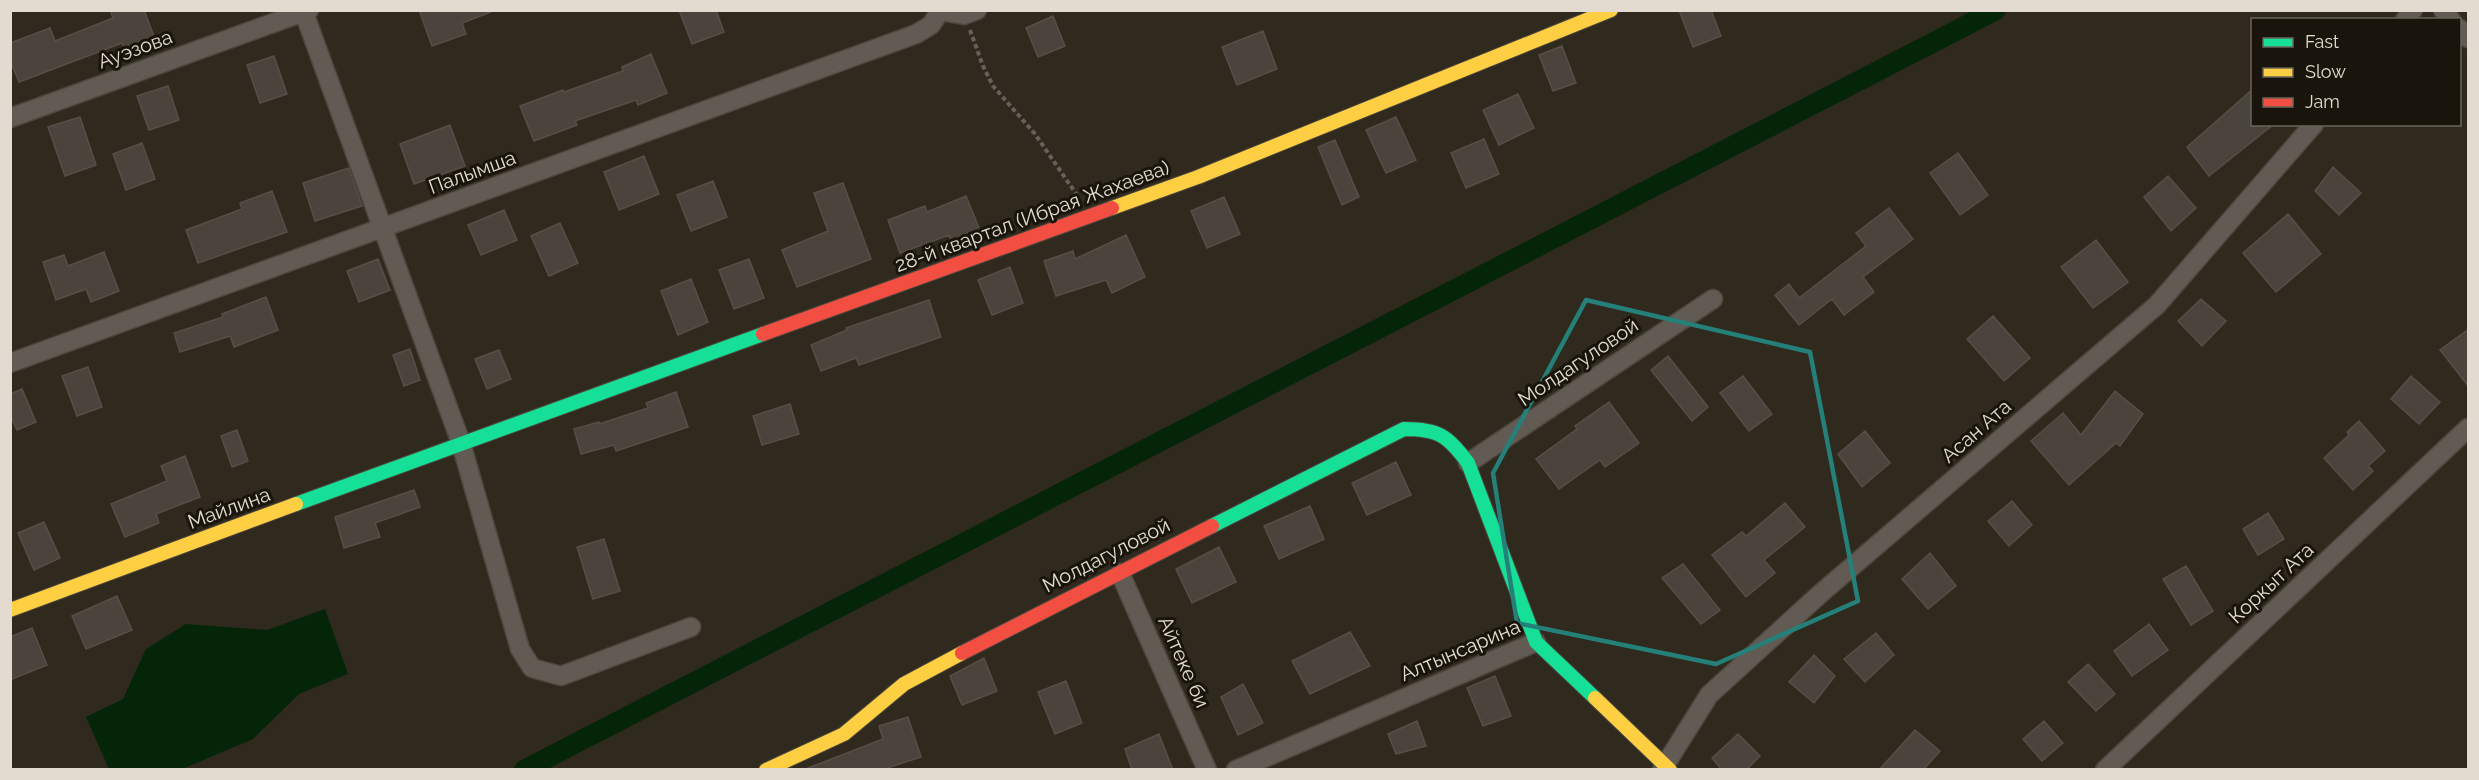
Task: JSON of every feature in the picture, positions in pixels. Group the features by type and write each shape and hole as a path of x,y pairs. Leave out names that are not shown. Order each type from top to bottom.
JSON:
{"street":[{"name":"28-й квартал (Ибрая Жахаева)","path":"461,443 1198,177 1611,10"},
{"path":"305,11 461,443 520,649 532,668 561,676 691,627"},
{"name":"Ауэзова","path":"10,118 305,11"},
{"path":"941,11 971,13"},
{"name":"Палымша","path":"10,363 916,34 931,25 941,11"},
{"name":"Асан Ата","path":"1666,769 1709,695 1820,594 2157,305 2312,126"},
{"name":"Молдагуловой","path":"1468,463 1713,299"},
{"name":"Молдагуловой","path":"766,770 844,734 904,684 994,636 1404,429 1431,428 1451,440 1468,463 1536,642"},
{"name":"Коркыт Ата","path":"2104,770 2469,428"},
{"name":"Майлина","path":"10,610 461,443"},
{"name":"Айтеке би","path":"1120,573 1207,770"},
{"name":"Алтынсарина","path":"1236,770 1536,642 1666,769"}],"path":[{"path":"971,13 982,66 993,86 1035,134 1092,215"}],"highlighted area":[{"path":"1586,300 1810,352 1858,601 1716,664 1517,623 1493,473"}],"shaded area":[{"path":"325,609 348,674 299,694 253,739 182,769 109,769 86,717 123,699 146,649 186,624 267,630"}],"building":[{"path":"110,10 144,10 155,39 125,50 122,43 19,82 10,60 10,43 50,28 55,41 113,18"},
{"path":"419,10 491,10 491,12 462,23 466,34 432,46"},
{"path":"679,10 716,10 724,32 692,44"},
{"path":"1679,10 1711,10 1721,36 1693,47"},
{"path":"1053,16 1065,46 1038,57 1026,28"},
{"path":"1263,31 1277,69 1237,85 1222,47"},
{"path":"1562,46 1576,83 1553,91 1539,55"},
{"path":"651,54 667,93 638,105 636,100 575,121 577,125 534,141 520,106 623,71 622,67"},
{"path":"274,56 287,94 260,103 247,65"},
{"path":"168,86 179,120 149,130 137,96"},
{"path":"2251,91 2251,126 2272,126 2209,176 2187,147"},
{"path":"1518,94 1534,128 1499,145 1483,110"},
{"path":"80,117 96,165 65,176 48,127"},
{"path":"1396,117 1416,160 1386,173 1366,130"},
{"path":"450,125 465,166 414,184 400,144"},
{"path":"1484,139 1499,174 1466,188 1451,153"},
{"path":"1335,140 1359,197 1342,205 1318,147"},
{"path":"142,143 155,179 126,190 113,154"},
{"path":"1958,153 1988,195 1960,215 1930,173"},
{"path":"644,156 659,194 619,210 604,172"},
{"path":"2333,167 2361,193 2339,215 2315,191"},
{"path":"349,168 362,206 315,221 303,183"},
{"path":"2168,176 2196,208 2171,231 2144,197"},
{"path":"713,181 727,217 691,231 677,195"},
{"path":"843,183 871,259 797,287 782,250 828,231 814,193"},
{"path":"272,191 287,232 198,263 186,230 242,209 240,203"},
{"path":"966,196 980,230 951,241 949,235 900,253 888,220 925,206 927,212"},
{"path":"1224,197 1240,234 1207,248 1191,211"},
{"path":"1889,208 1913,239 1863,277 1874,292 1844,315 1832,299 1799,325 1775,295 1789,284 1799,298 1866,246 1856,233"},
{"path":"504,210 517,240 481,255 468,225"},
{"path":"2288,214 2321,254 2276,292 2243,253"},
{"path":"560,223 578,263 549,276 531,236"},
{"path":"1126,235 1145,277 1112,293 1106,280 1056,296 1044,261 1073,251 1075,259"},
{"path":"2096,240 2128,282 2093,308 2061,267"},
{"path":"104,252 119,291 91,302 86,289 56,300 43,262 64,255 68,266"},
{"path":"378,259 390,290 359,302 347,271"},
{"path":"749,259 764,298 734,309 719,270"},
{"path":"1010,267 1023,303 992,315 978,280"},
{"path":"691,279 708,322 678,335 661,291"},
{"path":"266,297 278,330 234,347 230,336 180,352 174,333 223,317 222,314"},
{"path":"2201,299 2226,321 2202,346 2178,321"},
{"path":"929,300 941,337 859,365 856,358 821,371 811,345 847,330 846,328"},
{"path":"1993,316 2030,358 2004,381 1967,339"},
{"path":"2469,329 2469,387 2440,350"},
{"path":"410,349 420,380 404,386 393,355"},
{"path":"499,350 511,379 487,389 475,359"},
{"path":"1668,356 1708,407 1692,421 1651,370"},
{"path":"88,367 102,407 77,416 62,376"},
{"path":"1743,376 1772,414 1749,431 1720,393"},
{"path":"2411,376 2440,402 2419,424 2391,399"},
{"path":"22,389 36,422 17,430 10,415 10,394"},
{"path":"2115,391 2143,414 2120,446 2116,443 2069,485 2031,441 2063,413 2081,435"},
{"path":"676,392 688,427 616,451 614,445 581,454 574,429 599,422 599,424 648,408 646,403"},
{"path":"1609,402 1639,443 1605,467 1600,460 1559,489 1536,459 1577,429 1575,426"},
{"path":"790,404 799,434 762,445 753,416"},
{"path":"2359,421 2385,451 2368,466 2373,471 2353,490 2324,458 2349,435 2347,432"},
{"path":"237,430 248,461 232,467 221,436"},
{"path":"1865,431 1890,463 1862,487 1838,454"},
{"path":"185,456 200,497 156,514 159,523 125,537 111,504 167,481 161,466"},
{"path":"1396,462 1411,495 1367,515 1352,483"},
{"path":"414,490 420,507 375,523 380,537 344,548 335,517"},
{"path":"2012,501 2032,525 2009,546 1988,521"},
{"path":"1785,503 1805,527 1764,560 1775,573 1746,597 1712,555 1742,532 1746,536"},
{"path":"1310,506 1324,539 1279,559 1264,526"},
{"path":"2268,513 2284,539 2258,555 2243,529"},
{"path":"44,522 60,558 34,570 18,533"},
{"path":"604,539 620,591 593,599 577,547"},
{"path":"1219,547 1236,582 1192,603 1176,569"},
{"path":"1930,553 1956,586 1928,609 1902,579"},
{"path":"1683,564 1720,610 1701,624 1662,578"},
{"path":"2186,566 2213,611 2191,625 2163,579"},
{"path":"117,596 132,630 86,649 72,616"},
{"path":"2149,624 2168,650 2132,676 2114,651"},
{"path":"32,628 47,665 10,680 10,637"},
{"path":"1350,632 1370,666 1310,694 1292,661"},
{"path":"1876,633 1894,655 1865,682 1844,659"},
{"path":"1814,655 1835,676 1814,703 1789,682"},
{"path":"984,658 997,691 962,705 950,676"},
{"path":"2088,664 2115,694 2096,711 2068,682"},
{"path":"1495,676 1511,716 1483,726 1467,688"},
{"path":"1066,681 1082,723 1055,734 1038,692"},
{"path":"1243,684 1263,723 1238,735 1221,697"},
{"path":"908,717 921,757 881,770 803,770 883,739 879,726"},
{"path":"1417,721 1426,746 1396,754 1388,734"},
{"path":"2044,721 2063,743 2042,761 2023,739"},
{"path":"1915,730 1940,751 1923,770 1879,770"},
{"path":"1159,734 1173,770 1132,770 1125,749"},
{"path":"1738,734 1760,756 1746,770 1722,770 1712,758"}],"waterway":[{"path":"524,770 1996,10"}],"traffic: fast":[{"path":"296,504 763,334"},
{"path":"1212,526 1404,429 1416,429 1442,436 1468,463 1536,642 1595,698"}],"traffic: slow":[{"path":"1112,208 1198,177 1611,10"},
{"path":"10,610 296,504"},
{"path":"766,770 844,734 904,684 962,653"},
{"path":"1595,698 1670,770"}],"traffic: jam":[{"path":"763,334 1112,208"},
{"path":"962,653 1212,526"}]}
